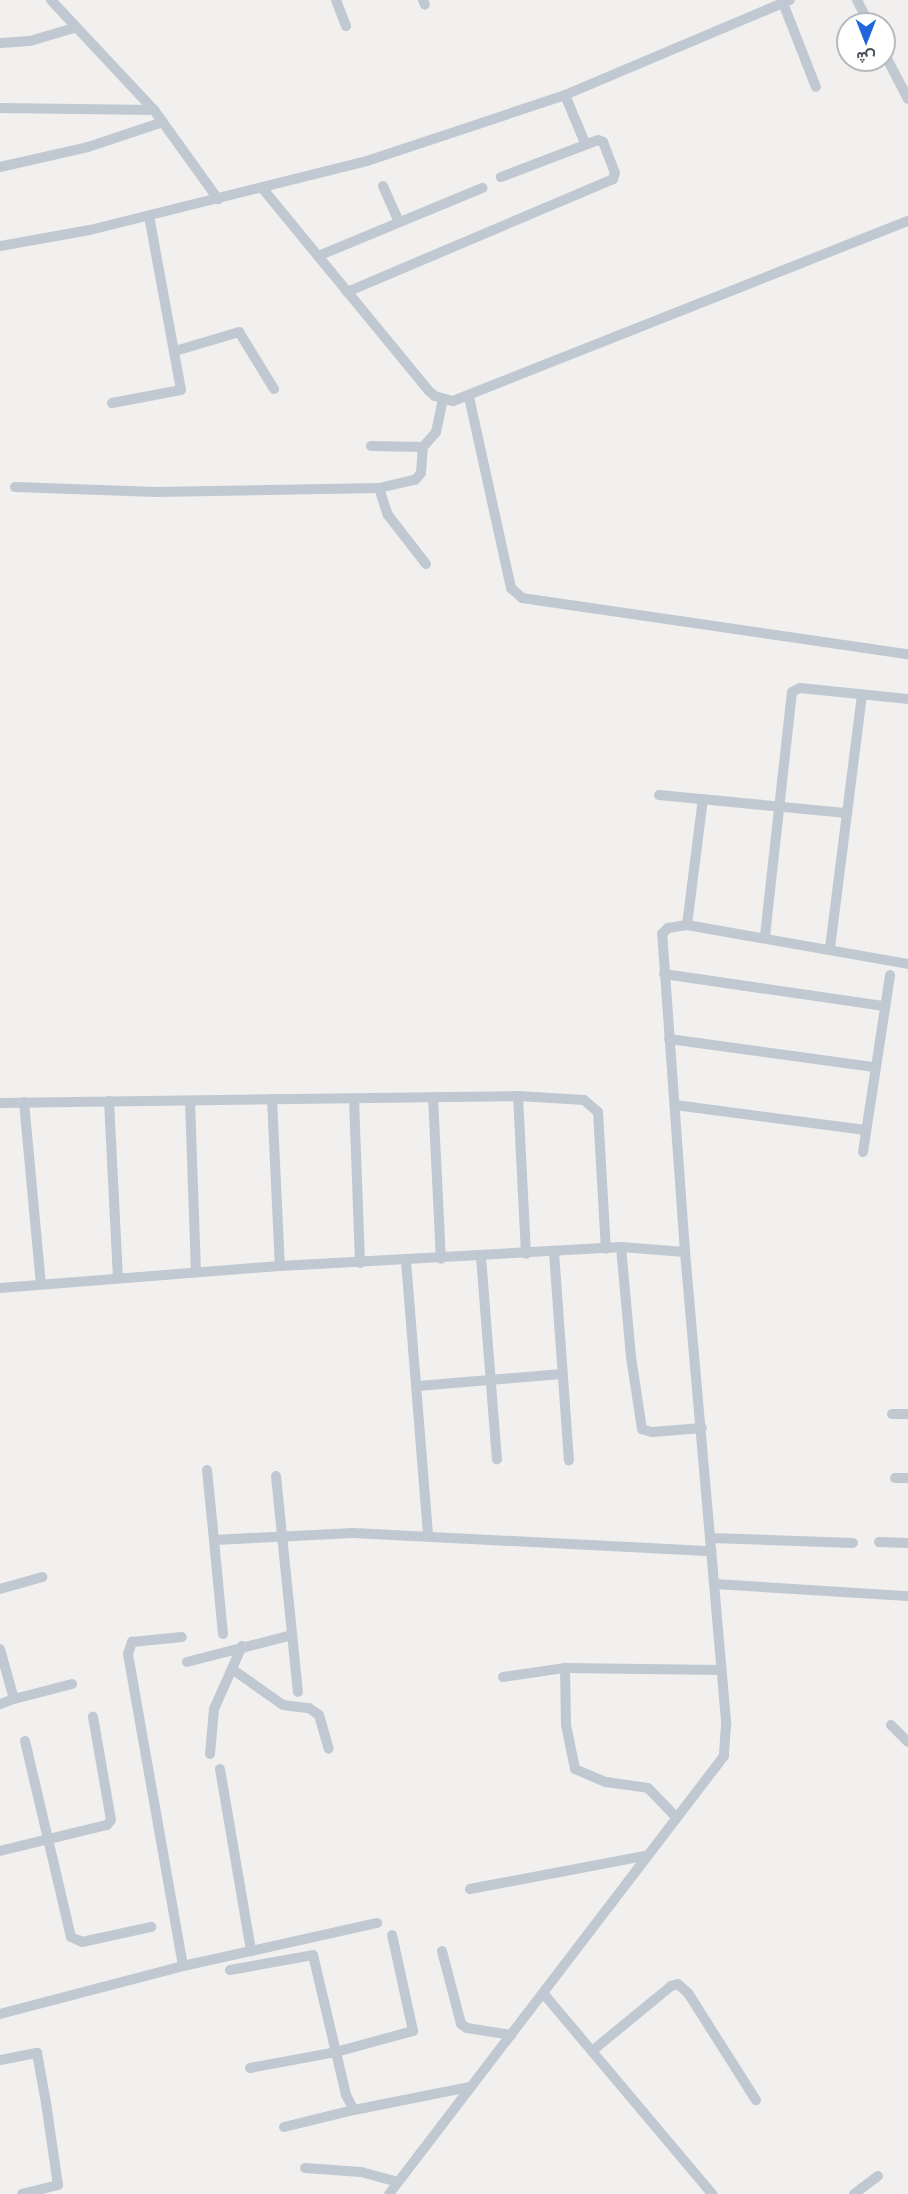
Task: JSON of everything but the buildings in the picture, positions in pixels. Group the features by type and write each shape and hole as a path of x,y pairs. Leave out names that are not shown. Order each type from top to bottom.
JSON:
{"street":[{"path":"51,0 74,28 154,110 218,200"},
{"path":"336,0 346,26"},
{"path":"0,246 218,200 377,158 565,95 786,2 816,87"},
{"path":"0,43 30,41 74,28"},
{"path":"894,72 908,99"},
{"path":"565,95 585,143"},
{"path":"0,108 154,110"},
{"path":"0,167 88,147 163,122"},
{"path":"346,292 613,179 615,173 603,142 585,143 501,177"},
{"path":"383,186 399,222"},
{"path":"318,256 482,188"},
{"path":"263,189 428,390 443,400 468,397 908,221"},
{"path":"112,403 179,392 175,351 148,216"},
{"path":"175,351 239,332 274,389"},
{"path":"468,397 511,588 522,598 908,654"},
{"path":"15,488 156,492 379,488 415,480 421,473 423,447 436,432 443,400"},
{"path":"371,446 423,447"},
{"path":"379,488 388,515 426,564"},
{"path":"765,936 792,692 800,688 908,699"},
{"path":"830,948 862,695"},
{"path":"659,795 847,813"},
{"path":"687,925 703,799"},
{"path":"389,2194 645,1856 724,1756 726,1725 722,1670 702,1428 684,1252 662,934 669,928 687,925 765,936 908,964"},
{"path":"663,974 883,1006"},
{"path":"863,1152 883,1006 890,975"},
{"path":"669,1039 874,1067"},
{"path":"518,1096 526,1254"},
{"path":"0,1103 518,1096 584,1100 598,1112 606,1249"},
{"path":"433,1097 441,1259"},
{"path":"272,1099 280,1266"},
{"path":"354,1099 360,1263"},
{"path":"109,1101 118,1278"},
{"path":"190,1101 196,1272"},
{"path":"24,1102 41,1284"},
{"path":"675,1105 865,1131"},
{"path":"0,1288 280,1266 481,1257 621,1247 684,1252"},
{"path":"621,1247 639,1423 646,1432 702,1428"},
{"path":"554,1252 569,1460"},
{"path":"481,1257 497,1459"},
{"path":"406,1261 418,1386 428,1536"},
{"path":"418,1386 562,1374"},
{"path":"892,1414 908,1414"},
{"path":"207,1470 223,1634"},
{"path":"276,1476 298,1692"},
{"path":"896,1478 908,1478"},
{"path":"214,1540 353,1533 712,1551"},
{"path":"711,1538 853,1543"},
{"path":"879,1542 908,1543"},
{"path":"0,1589 42,1577"},
{"path":"715,1584 908,1596"},
{"path":"188,1662 242,1646 292,1635"},
{"path":"182,1637 132,1642 128,1654 183,1966"},
{"path":"210,1754 214,1709 242,1646"},
{"path":"0,1649 14,1700"},
{"path":"503,1677 565,1668 722,1670"},
{"path":"565,1668 566,1725 575,1768 606,1782 648,1788 676,1817"},
{"path":"232,1669 283,1705 309,1708 319,1715 329,1749"},
{"path":"0,1704 72,1683"},
{"path":"0,1851 107,1825 111,1820 93,1718"},
{"path":"891,1725 908,1742"},
{"path":"25,1741 71,1937 82,1942 151,1928"},
{"path":"220,1769 251,1951"},
{"path":"470,1889 645,1856"},
{"path":"0,2014 183,1966 377,1923"},
{"path":"250,2068 336,2052 413,2031 392,1935"},
{"path":"442,1951 461,2024 467,2028 511,2035"},
{"path":"231,1970 313,1955 346,2095 354,2110"},
{"path":"592,2051 671,1986 678,1984 688,1993 756,2100"},
{"path":"543,1993 712,2194"},
{"path":"0,2060 37,2053 46,2103 58,2185 22,2194"},
{"path":"284,2127 354,2110 469,2087"},
{"path":"305,2168 361,2172 398,2182"},
{"path":"854,2194 878,2176"}]}
